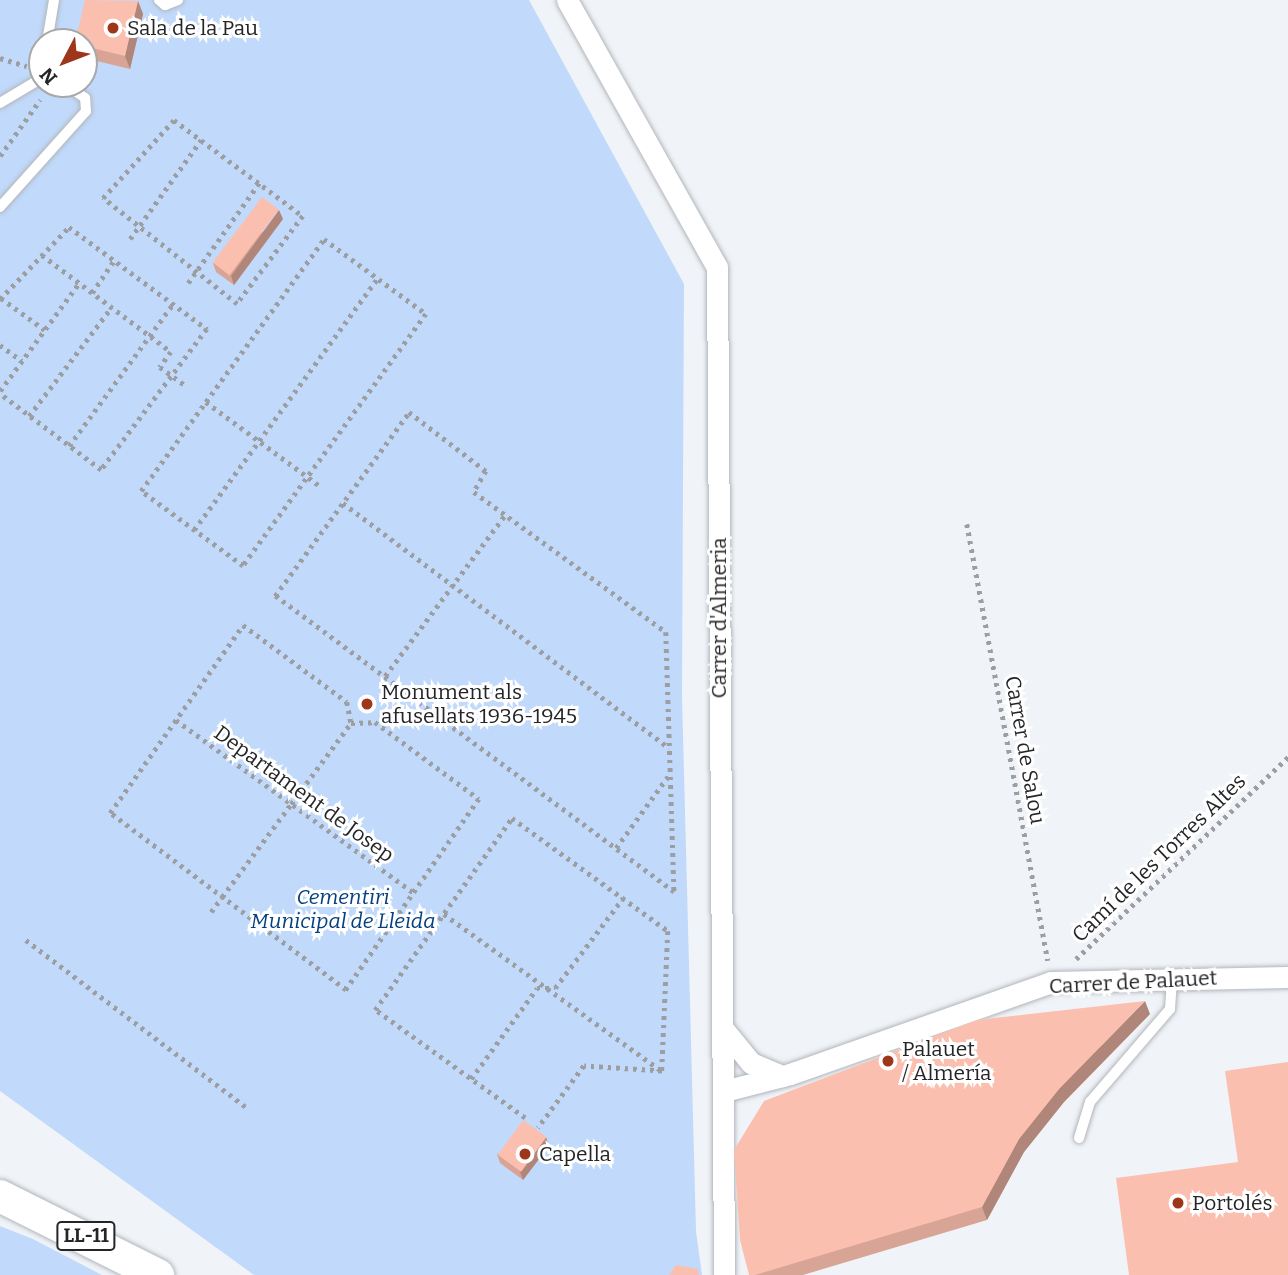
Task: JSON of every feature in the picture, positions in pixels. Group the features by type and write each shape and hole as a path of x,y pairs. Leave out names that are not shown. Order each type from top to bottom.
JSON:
{"main road":[{"name":"LL-11","path":"0,1196 158,1275"}],"street":[{"name":"Carrer d'Almeria","path":"566,0 717,267 724,1275"},
{"name":"Carrer de Palauet","path":"724,1091 782,1076 1052,982 1288,977"},
{"path":"724,1030 751,1063 782,1076"}],"lane":[{"path":"49,28 54,0"},
{"path":"159,0 165,5 178,0"},
{"path":"0,103 28,90"},
{"path":"0,207 86,111 85,98"},
{"path":"1079,1138 1090,1102 1170,1009 1172,978"}],"path":[{"path":"0,58 28,66"},
{"path":"0,156 35,98"},
{"path":"174,120 259,183 303,216 237,304 103,198 174,120"},
{"path":"130,239 201,140"},
{"path":"188,283 259,183"},
{"path":"45,330 1,298 69,227 207,329 101,470 0,393 79,283"},
{"path":"324,239 378,278 426,314 243,566 141,491 324,239"},
{"path":"42,255 171,352 160,368 186,386"},
{"path":"92,293 114,260"},
{"path":"194,530 378,278"},
{"path":"69,446 173,304"},
{"path":"29,416 111,307"},
{"path":"0,345 22,361"},
{"path":"206,401 320,486"},
{"path":"409,412 486,471 474,492 505,515 666,632 674,892 275,596 409,412"},
{"path":"343,503 670,748"},
{"path":"385,676 505,515"},
{"name":"Carrer de Salou","path":"967,524 1052,982"},
{"path":"211,912 222,897 292,804 351,723 347,702 243,625 110,813 222,897 346,990 479,799 375,722 351,723"},
{"name":"Departament de Josep","path":"176,720 414,893"},
{"name":"Camí de les Torres Altes","path":"1052,982 1288,757"},
{"path":"616,848 671,774"},
{"path":"525,1118 375,1010 512,818 668,931 662,1071"},
{"path":"471,1079 537,988 555,988 623,898"},
{"path":"444,914 662,1071"},
{"path":"26,940 249,1109"},
{"path":"538,1128 584,1066 662,1071"}],"green space":[{"name":"Cementiri Municipal de Lleida","path":"0,0 529,0 684,284 682,696 696,1231 702,1275 254,1275 0,1091"},
{"path":"0,1226 33,1239 102,1275 0,1275"}],"building":[{"path":"85,0 138,1 125,56 98,49 98,28 78,28"},
{"path":"262,197 279,210 229,275 213,262"},
{"path":"1145,1001 1059,1089 1019,1139 982,1207 749,1275 740,1240 734,1150 764,1101 977,1020"},
{"path":"1288,1062 1288,1275 1129,1275 1116,1178 1238,1162 1225,1071"},
{"name":"Capella","path":"523,1120 546,1137 521,1172 498,1155"},
{"path":"676,1265 698,1269 699,1275 669,1275"}],"place":[{"name":"Sala de la Pau","path":"113,28"},
{"name":"Monument als afusellats 1936-1945","path":"367,704"},
{"name":"Palauet / Almería","path":"888,1061"},
{"name":"Capella","path":"525,1154"},
{"name":"Portolés","path":"1178,1203"}]}
